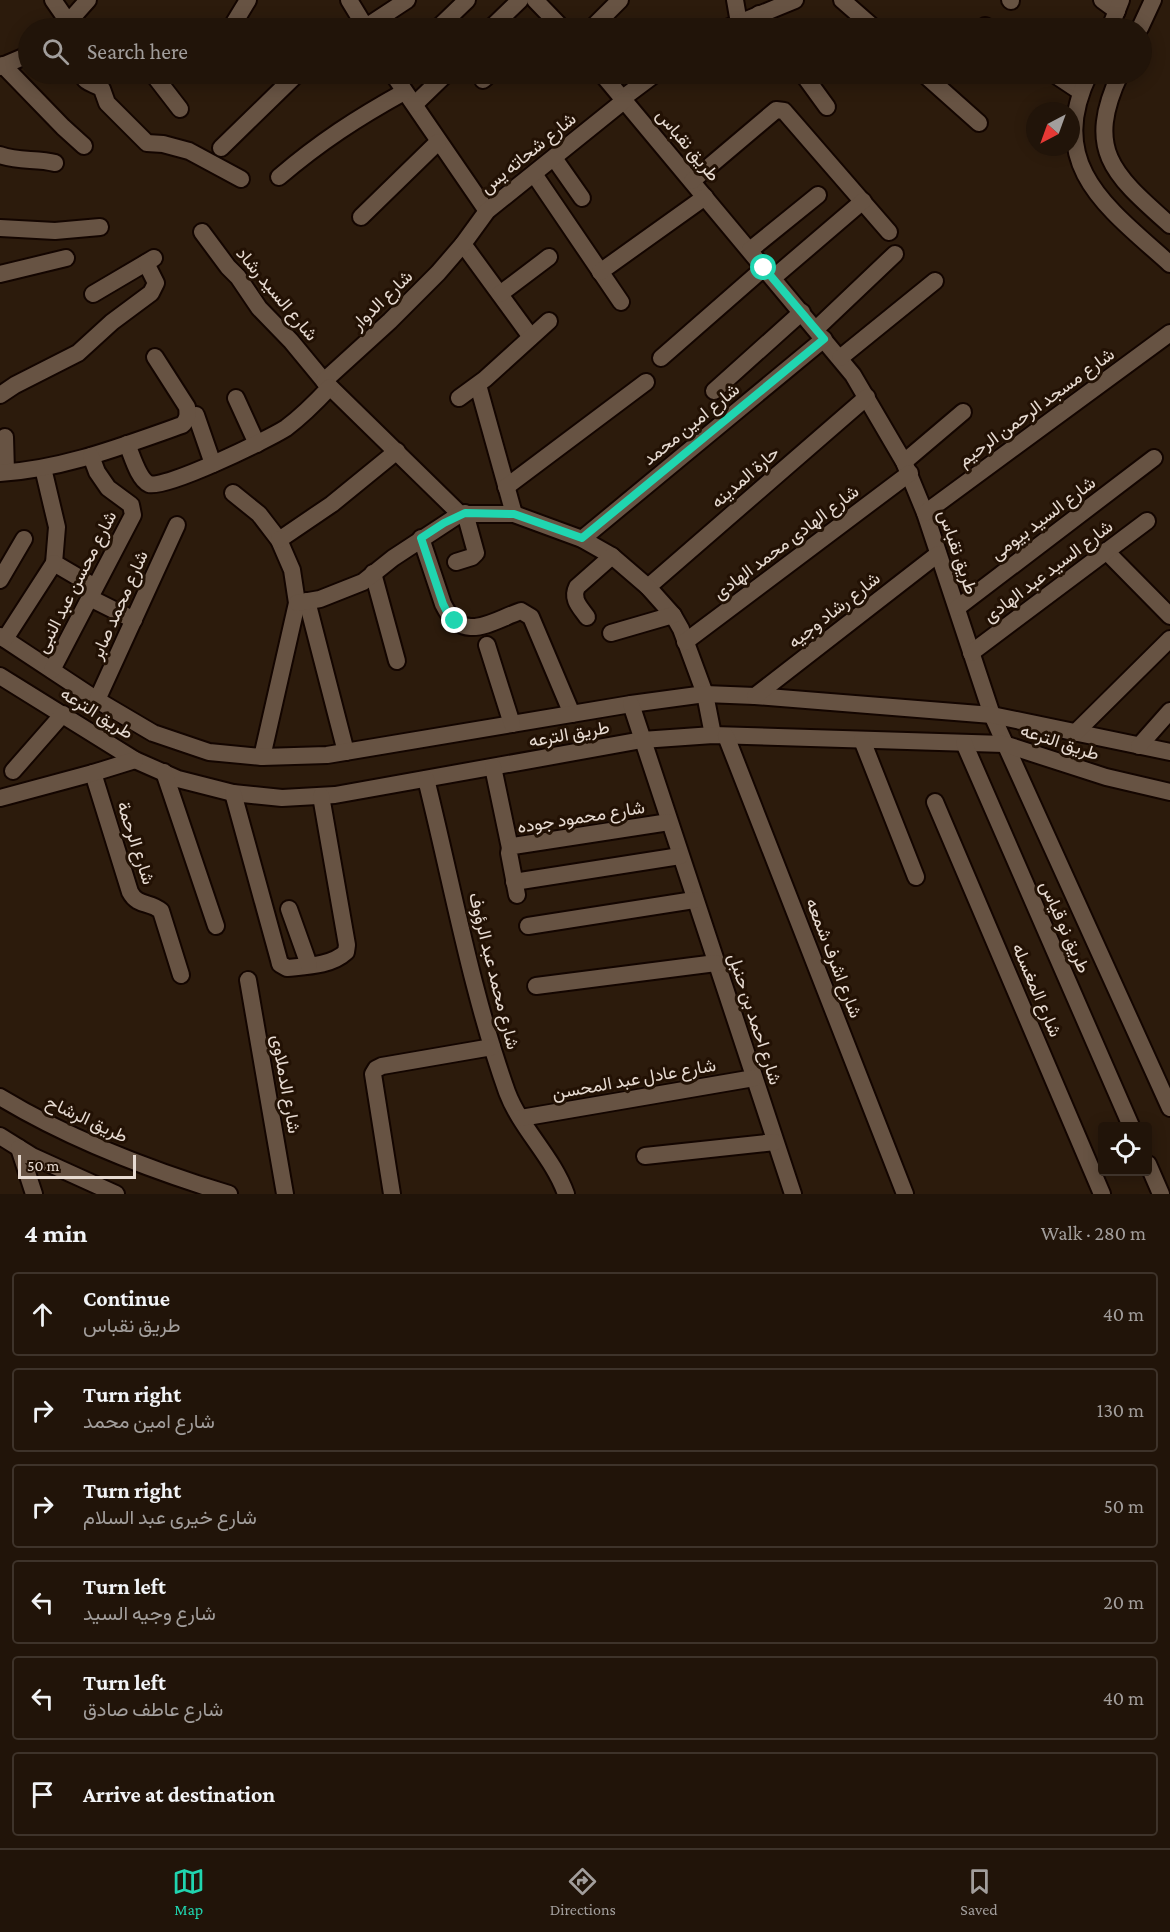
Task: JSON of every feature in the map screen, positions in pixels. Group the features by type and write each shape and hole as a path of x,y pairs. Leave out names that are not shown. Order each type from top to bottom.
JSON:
{"street":[{"path":"53,0 64,18"},
{"path":"76,18 88,0"},
{"path":"237,18 248,0"},
{"path":"349,0 358,18"},
{"path":"377,18 407,0"},
{"path":"448,18 467,0"},
{"path":"501,18 520,0"},
{"path":"535,0 547,18"},
{"path":"602,18 620,0"},
{"path":"734,18 735,0"},
{"path":"750,18 795,0"},
{"path":"842,0 863,18"},
{"path":"1102,0 1119,5"},
{"path":"1145,18 1153,0"},
{"path":"759,14 762,18"},
{"path":"18,59 2,66 18,82"},
{"path":"20,84 84,146"},
{"path":"94,84 102,90 107,103 147,143 163,144 189,151 241,179"},
{"path":"161,84 180,109"},
{"path":"221,148 287,84"},
{"path":"400,84 487,211"},
{"path":"279,177 312,148 351,122 410,98 431,84"},
{"name":"طريق نقباس","path":"611,84 840,358 867,397 907,468 925,513 992,716 1170,1108"},
{"name":"شارع شحاته يس","path":"463,244 487,211 643,84"},
{"path":"810,84 827,107"},
{"path":"935,84 979,123"},
{"path":"1069,84 1081,92"},
{"path":"1085,84 1076,112 1074,138 1080,164 1093,189 1111,211 1170,264"},
{"path":"1115,84 1104,120 1106,147 1113,167 1134,193 1170,225"},
{"path":"692,181 776,110 784,111 889,232"},
{"path":"361,217 438,142"},
{"path":"0,155 16,160 43,159 55,163"},
{"path":"554,158 582,198"},
{"path":"534,174 621,302"},
{"path":"750,250 818,195"},
{"path":"600,272 705,196"},
{"path":"661,358 862,201"},
{"path":"0,228 55,231 100,227"},
{"name":"شارع السيد رشاد","path":"202,232 238,277 259,308 291,341 327,384 463,513"},
{"path":"463,244 531,337"},
{"name":"شارع الدوار","path":"127,444 143,479 153,485 178,479 257,444 309,410 327,384 463,244"},
{"name":"شارع امين محمد","path":"582,538 820,334 895,254"},
{"path":"500,294 549,257"},
{"path":"0,274 66,258"},
{"path":"0,394 78,353 112,322 151,293 156,283 151,260 93,294"},
{"path":"840,358 935,281"},
{"path":"714,391 802,312"},
{"path":"459,398 478,385 549,321"},
{"name":"شارع مسجد الرحمن الرحيم","path":"925,513 1170,333"},
{"path":"5,437 3,472 43,468 91,456 182,425 188,414 187,407 155,357"},
{"path":"507,487 646,382"},
{"path":"478,385 514,514"},
{"name":"حارة المدينه","path":"648,587 867,397"},
{"path":"236,398 257,444"},
{"name":"شارع الهادى محمد الهادى","path":"685,642 907,468 963,412"},
{"path":"196,415 213,464"},
{"path":"279,540 332,504 397,451"},
{"name":"شارع محسن عبد النبى","path":"52,670 133,515 131,505 108,488 97,472 91,456"},
{"name":"شارع السيد بيومى","path":"957,608 1154,458"},
{"path":"2,638 54,563 57,527 43,468"},
{"path":"233,493 259,514 279,540 292,570 346,752"},
{"path":"302,602 320,599 363,582 421,538 463,513 476,553 472,557 456,562"},
{"name":"شارع اشرف شمعه","path":"463,513 514,514 582,538 612,556 648,587 673,615 681,630 720,735 905,1194"},
{"name":"شارع السيد عبد الهادى","path":"971,653 1147,521"},
{"name":"شارع محمد صابر","path":"97,700 177,525"},
{"path":"421,538 448,614 455,621 470,627 481,628 521,611 531,617 572,714"},
{"path":"0,580 24,539"},
{"path":"1106,551 1170,616"},
{"name":"شارع رشاد وجيه","path":"755,696 938,554"},
{"path":"587,617 574,598 574,592 612,556"},
{"path":"54,563 134,620"},
{"path":"373,573 397,661"},
{"path":"262,757 302,602"},
{"path":"611,633 673,615"},
{"name":"طريق الترعه","path":"2,638 97,700 153,733 209,752 262,757 327,755 631,704 705,694 755,696 992,716 1170,752"},
{"path":"1075,733 1170,639"},
{"path":"487,645 512,724"},
{"name":"طريق الترعه","path":"0,676 135,760 178,779 233,793 282,798 321,796 642,741 720,735 1004,744 1106,777 1170,792"},
{"name":"شارع احمد بن حنبل","path":"631,704 793,1194"},
{"path":"1139,746 1170,711"},
{"path":"13,771 63,714"},
{"path":"862,740 916,877"},
{"name":"طريق نو قياس","path":"964,743 1129,1122"},
{"path":"0,798 135,760"},
{"path":"493,767 510,848"},
{"path":"164,772 216,926"},
{"name":"شارع الرحمة","path":"93,773 130,892 139,903 152,904 161,911 181,975"},
{"name":"شارع محمد عبد الرؤوف","path":"426,779 484,1024 508,1095 566,1194"},
{"path":"233,793 280,964 286,968 340,958 346,952 347,945 321,796"},
{"name":"شارع المغسله","path":"935,802 1102,1194"},
{"name":"شارع محمود جوده","path":"669,822 518,844 510,848 509,853 516,888 680,855"},
{"path":"528,926 694,900"},
{"path":"289,909 304,966"},
{"path":"536,986 716,963"},
{"name":"شارع الدملاوى","path":"248,980 285,1194"},
{"path":"392,1194 373,1074 376,1069 381,1066 492,1047"},
{"name":"شارع عادل عبد المحسن","path":"521,1118 754,1078"},
{"name":"طريق الرشاح","path":"0,1097 23,1111 91,1144 170,1176 229,1194"},
{"path":"0,1136 19,1148 116,1194"},
{"path":"645,1156 775,1142"},
{"path":"19,1148 34,1194"},
{"path":"1152,1173 1161,1194"}],"route":[{"path":"455,621 443,604 421,538 465,513 514,514 582,538 824,339 764,268"}]}
